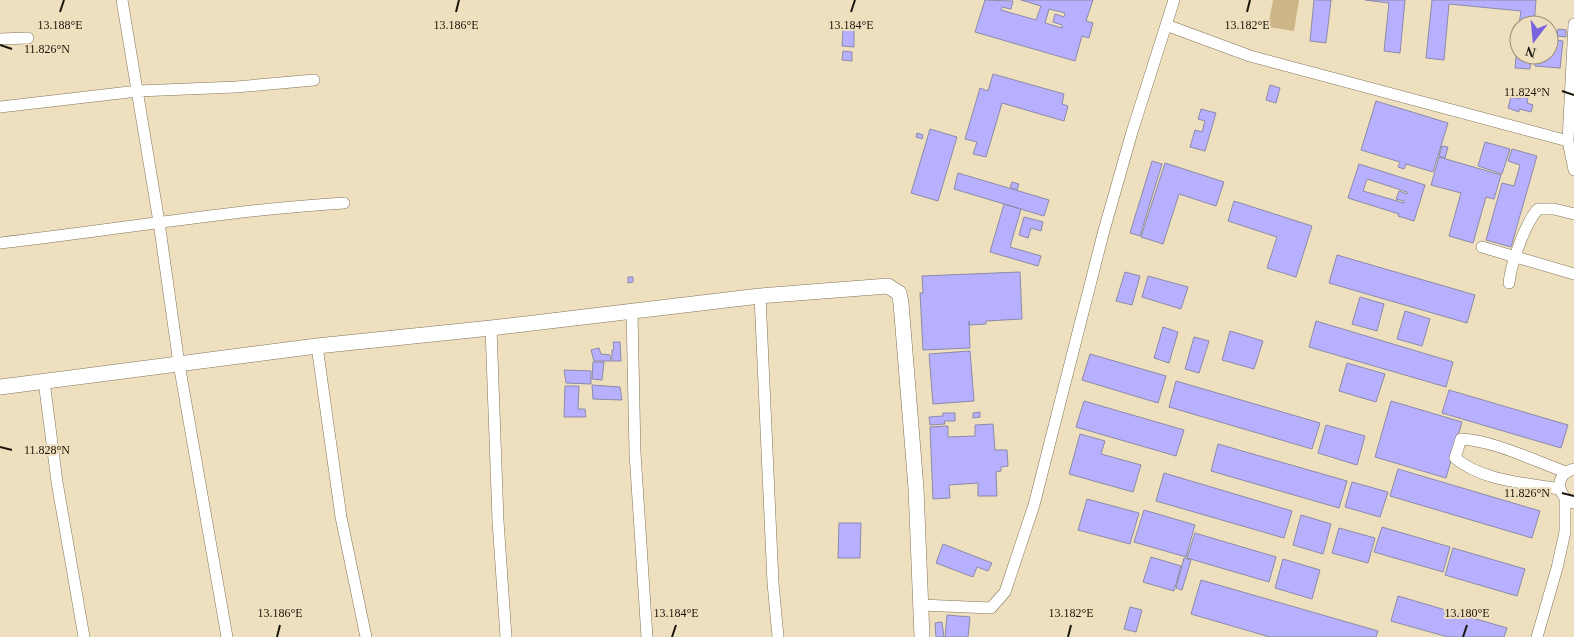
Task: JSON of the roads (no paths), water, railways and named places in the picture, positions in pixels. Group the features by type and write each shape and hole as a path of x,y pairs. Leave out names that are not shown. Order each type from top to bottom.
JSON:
{"main road":[{"path":"0,387 318,346 491,328 760,296 888,286 899,293 916,488 922,637"}],"street":[{"path":"122,0 159,222 179,364 227,637"},
{"path":"920,605 991,608 1005,592 1034,504 1103,234 1132,132 1174,0"},
{"path":"1574,24 1568,141 1574,170"},
{"path":"1166,26 1250,56 1568,141"},
{"path":"0,39 28,38"},
{"path":"0,106 138,91 236,87 314,80"},
{"path":"0,243 292,206 344,203"},
{"path":"1508,283 1514,258 1532,216 1538,209 1554,209 1574,214"},
{"path":"1482,247 1514,258 1544,264 1574,274"},
{"path":"760,296 770,526 778,637"},
{"path":"632,312 635,453 647,637"},
{"path":"491,328 498,511 506,637"},
{"path":"318,346 341,516 366,637"},
{"path":"44,381 57,482 84,637"},
{"path":"1565,532 1566,497 1560,480 1570,471 1496,446 1472,439 1461,439 1455,458 1470,468 1493,477 1566,497"},
{"path":"1537,637 1565,532 1574,514"}]}
